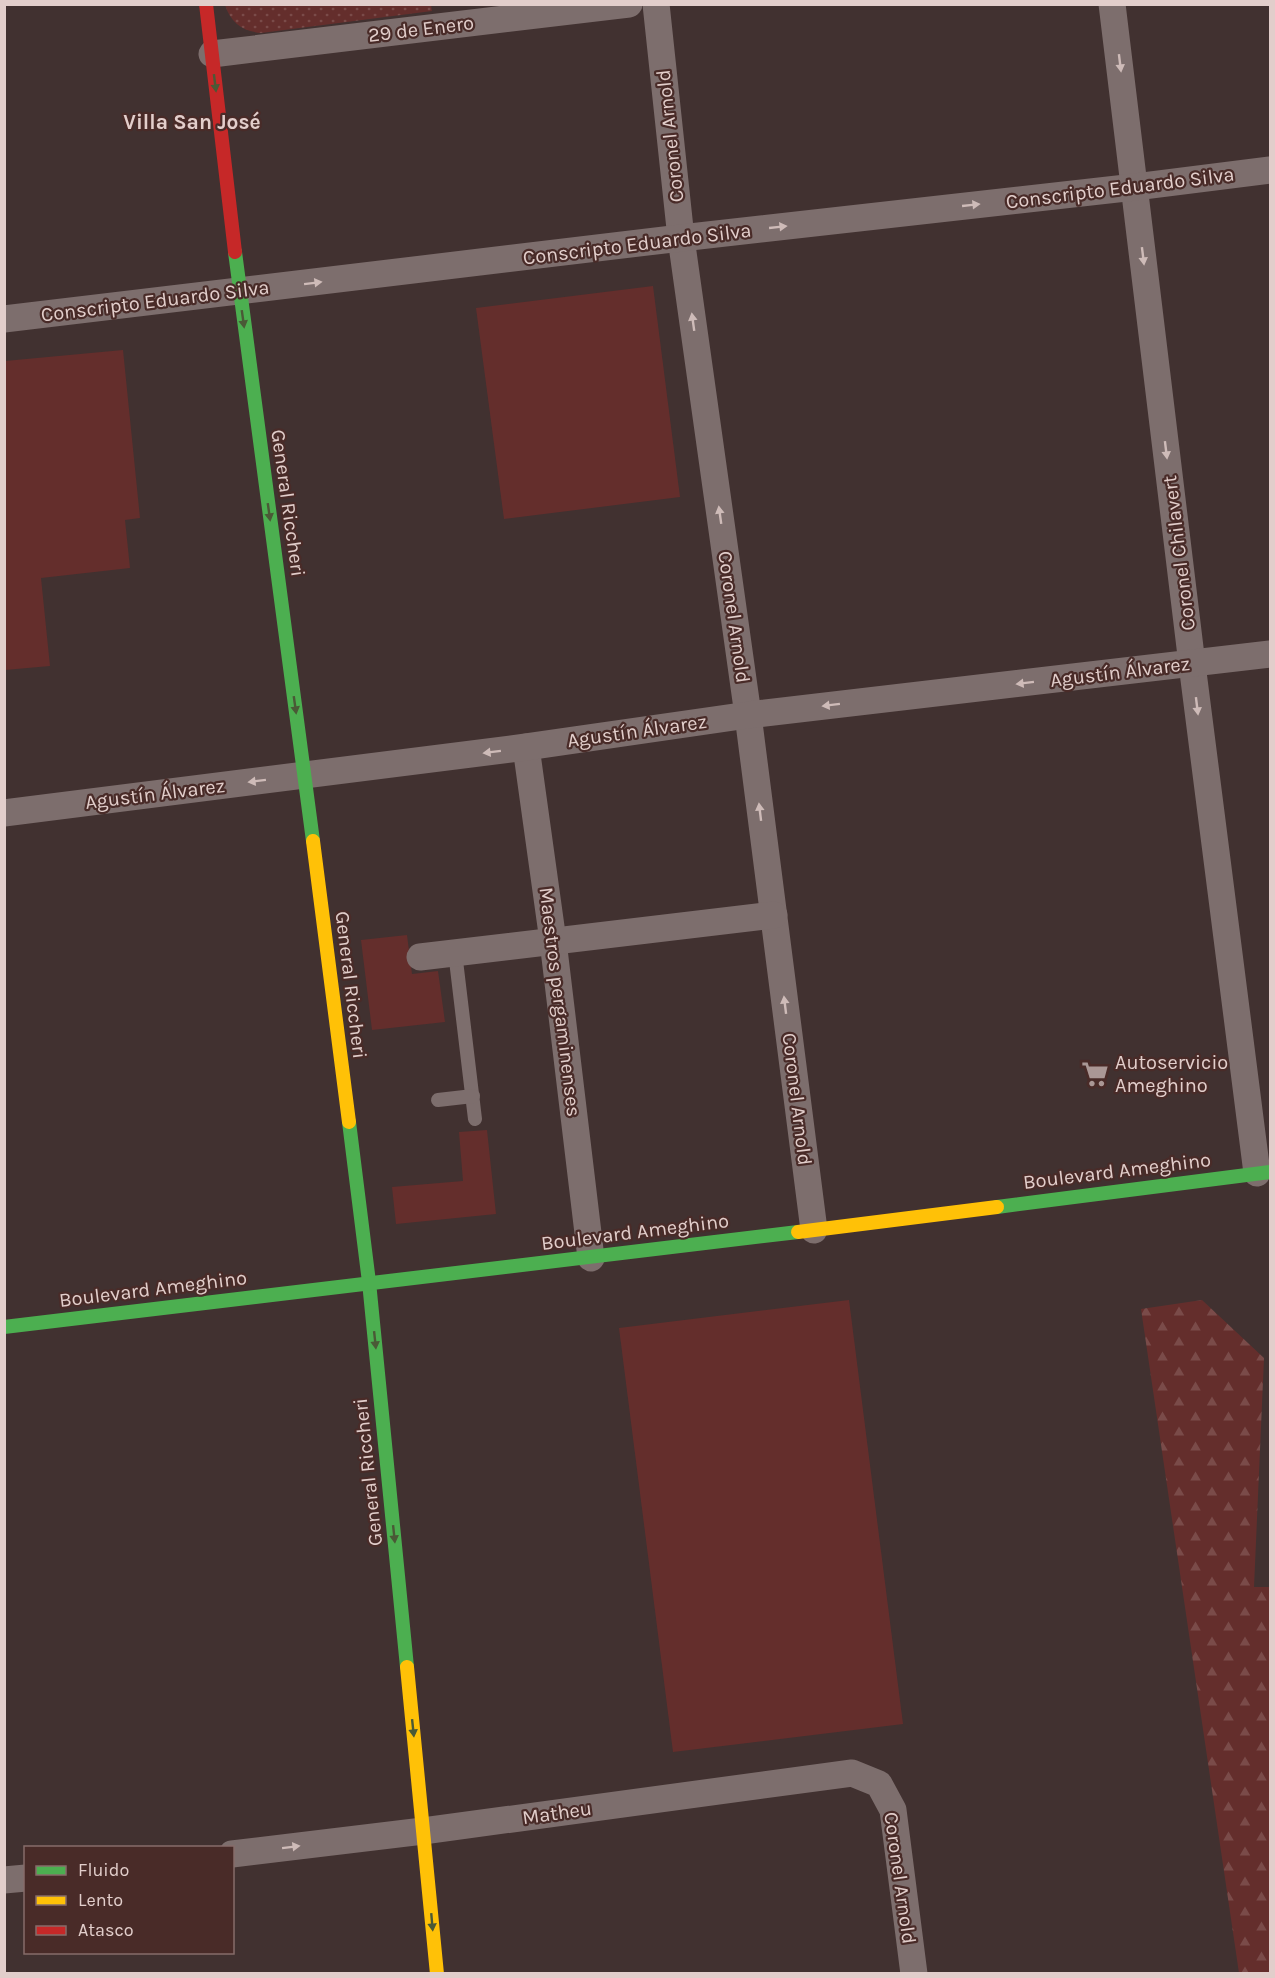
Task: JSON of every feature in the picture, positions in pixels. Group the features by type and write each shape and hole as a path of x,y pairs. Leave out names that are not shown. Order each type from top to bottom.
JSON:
{"street":[{"name":"General Riccheri","path":"206,4 240,292 305,775 369,1282 437,1974"},
{"name":"29 de Enero","path":"212,54 629,4"},
{"name":"Coronel Arnold","path":"656,4 681,238 748,715 814,1230"},
{"name":"Coronel Chilavert","path":"1113,4 1192,664 1264,1172"},
{"name":"Conscripto Eduardo Silva","path":"4,319 1270,170"},
{"name":"Agustín Álvarez","path":"4,813 526,747 748,715 1270,654"},
{"name":"Maestros pergaminenses","path":"526,747 553,941 591,1258"},
{"path":"420,957 774,915"},
{"name":"Boulevard Ameghino","path":"4,1327 369,1282 591,1258 1264,1172"},
{"name":"Matheu","path":"234,1854 423,1831 852,1773 879,1784"},
{"name":"Coronel Arnold","path":"879,1784 893,1810 914,1974"},
{"path":"4,1880 24,1878"}],"lane":[{"path":"455,952 475,1119"},
{"path":"438,1100 473,1096"}],"green space":[{"path":"225,5 431,5 432,11 261,33 238,25 230,17"},
{"path":"653,286 680,497 504,519 476,308"},
{"path":"123,350 140,518 125,520 130,568 41,578 50,666 5,670 5,361"},
{"path":"407,935 412,974 438,971 445,1022 372,1030 361,940"},
{"path":"487,1130 496,1214 396,1224 392,1187 463,1181 459,1132"},
{"path":"849,1300 903,1724 673,1752 619,1328"},
{"path":"1202,1300 1264,1358 1254,1587 1270,1587 1270,1973 1239,1973 1141,1309"}],"traffic: fast":[{"path":"235,252 313,841"},
{"path":"349,1122 369,1282 407,1667"},
{"path":"997,1207 1270,1172"},
{"path":"4,1327 798,1232"}],"traffic: slow":[{"path":"313,841 349,1122"},
{"path":"798,1232 997,1207"},
{"path":"407,1667 437,1974"}],"traffic: jam":[{"path":"206,4 235,252"}],"place":[{"name":"Autoservicio Ameghino","path":"1095,1074"}],"district":[{"name":"Villa San José","path":"192,122"}]}
